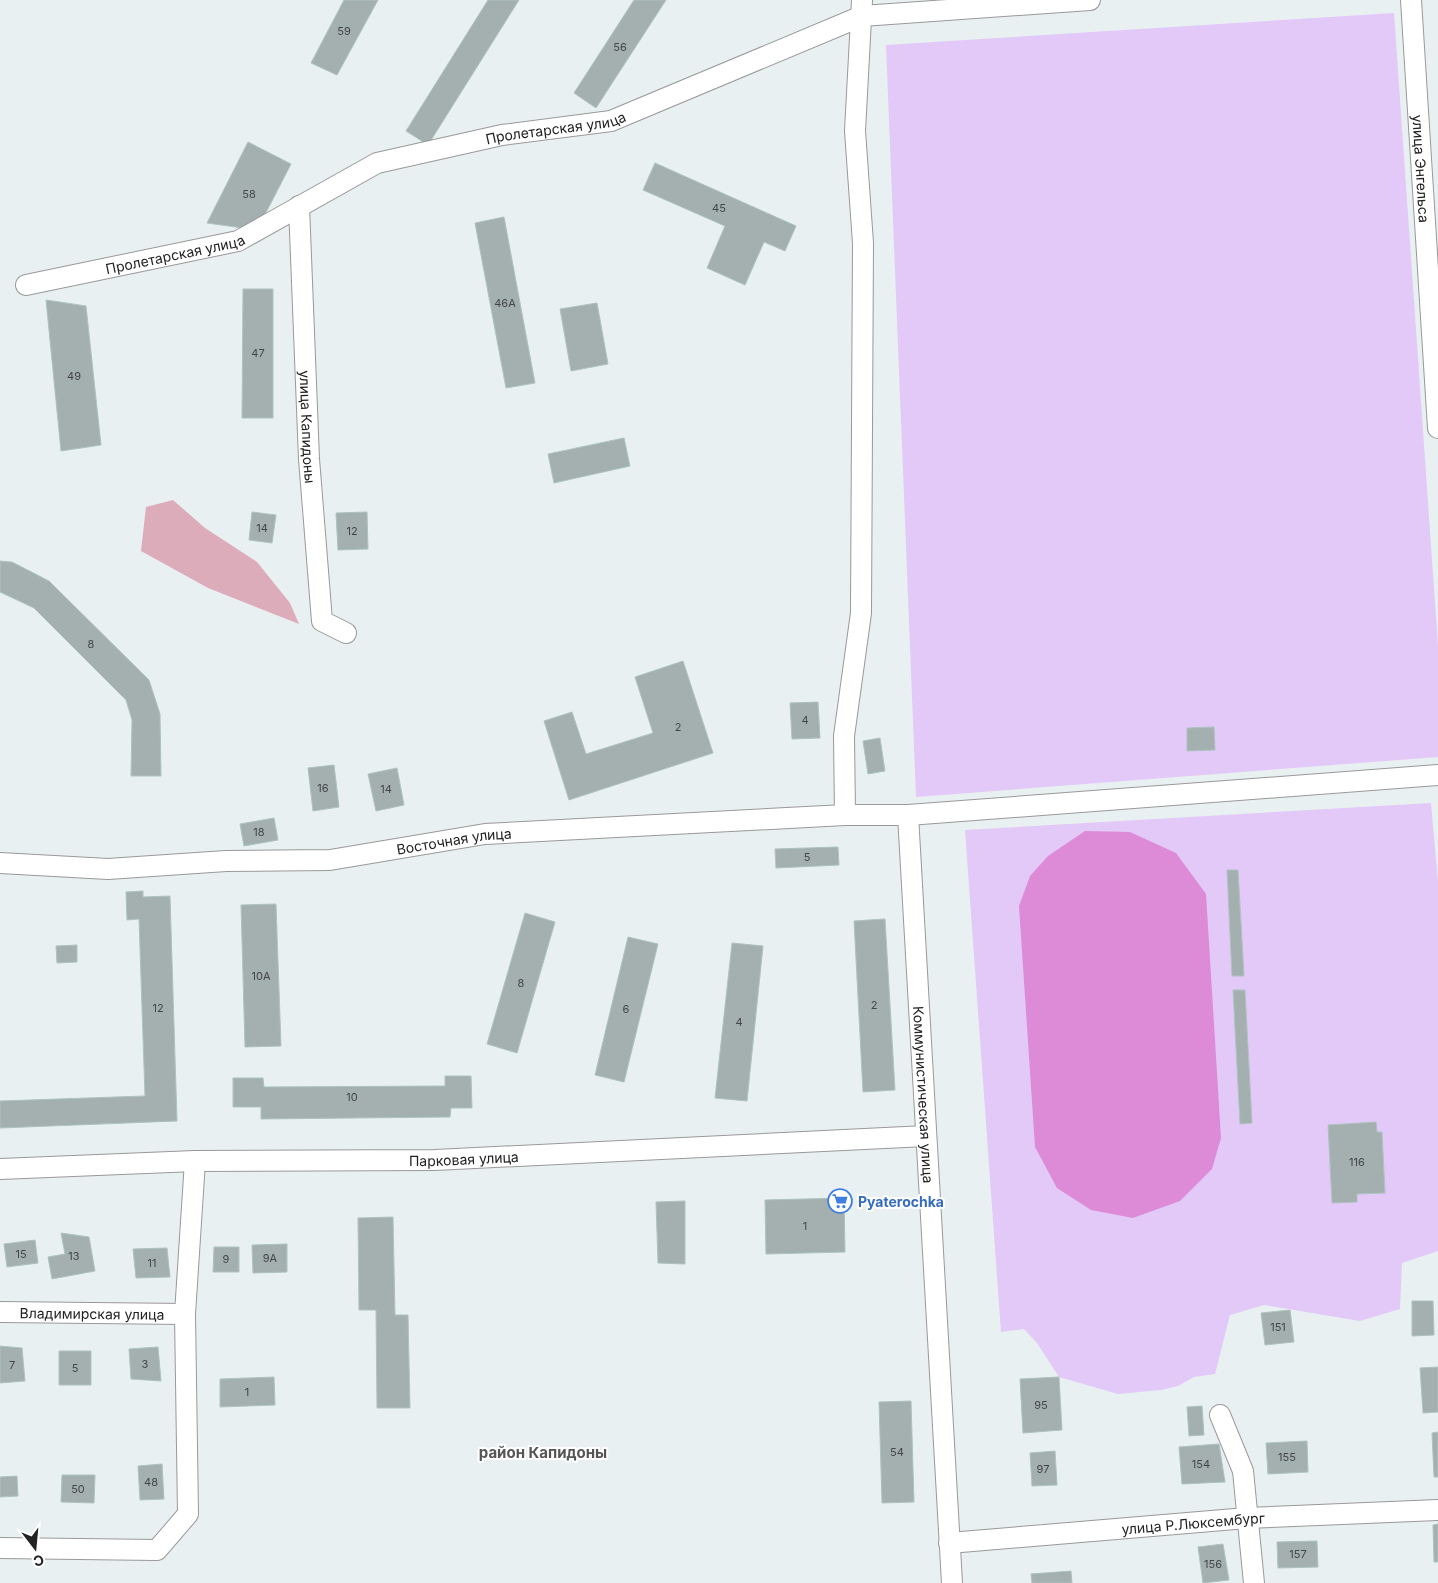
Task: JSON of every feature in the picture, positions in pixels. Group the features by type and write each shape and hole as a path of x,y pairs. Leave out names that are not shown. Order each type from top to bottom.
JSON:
{"street":[{"name":"Пролетарская улица","path":"26,285 238,241 376,163 502,135 611,121 862,8 1090,0"},
{"name":"улица Энгельса","path":"1411,0 1438,428"},
{"path":"845,815 844,736 861,613 863,243 855,131 862,8"},
{"name":"улица Капидоны","path":"299,206 309,459 322,622 346,634"},
{"name":"Восточная улица","path":"0,863 108,869 226,861 330,860 485,834 845,815 908,815 1438,775"},
{"name":"Коммунистическая улица","path":"908,815 952,1583"},
{"name":"Парковая улица","path":"0,1169 195,1161 434,1160 926,1136"},
{"path":"0,1548 157,1550 188,1514 185,1314 195,1161"},
{"name":"Владимирская улица","path":"0,1312 185,1314"},
{"path":"1220,1415 1243,1471 1254,1583"},
{"name":"улица Р.Люксембург","path":"950,1543 1247,1518 1438,1510"}],"shaded area":[{"path":"1394,13 1438,646 1438,757 916,797 886,45"},
{"path":"173,500 205,528 257,562 290,603 299,624 208,588 141,551 146,507"},
{"path":"1431,803 1438,882 1438,1251 1402,1263 1400,1309 1360,1321 1264,1305 1230,1315 1215,1374 1194,1377 1178,1386 1161,1390 1118,1394 1059,1377 1037,1343 1024,1329 1001,1332 965,830"},
{"path":"1085,831 1130,832 1176,853 1206,894 1221,1138 1212,1169 1180,1201 1133,1218 1091,1210 1057,1188 1035,1147 1019,906 1030,876 1048,856"}],"building":[{"path":"344,0 378,0 337,75 311,63"},
{"path":"488,0 519,0 428,145 406,131"},
{"path":"634,0 666,0 596,108 574,93"},
{"path":"248,142 291,164 257,230 207,223"},
{"path":"655,163 796,226 785,251 764,242 745,285 707,268 725,226 643,190"},
{"path":"504,217 535,383 506,388 475,223"},
{"path":"243,289 273,289 273,418 242,418"},
{"path":"46,300 86,306 101,445 61,451"},
{"path":"597,303 608,364 571,371 560,309"},
{"path":"624,438 630,466 554,483 548,454"},
{"path":"252,512 276,515 272,543 249,540"},
{"path":"367,512 368,549 338,550 336,513"},
{"path":"0,561 12,562 49,581 149,680 160,714 161,776 131,776 132,720 126,700 34,608 0,592"},
{"path":"683,661 713,753 569,800 544,721 572,712 586,754 653,733 635,677"},
{"path":"818,702 820,738 792,739 790,703"},
{"path":"1214,727 1215,750 1187,751 1187,728"},
{"path":"880,738 885,771 868,774 863,741"},
{"path":"334,765 339,807 313,811 308,768"},
{"path":"397,768 404,805 376,811 368,774"},
{"path":"274,818 278,840 244,846 240,824"},
{"path":"838,847 839,865 776,868 775,849"},
{"path":"1227,870 1238,870 1244,976 1232,976"},
{"path":"143,891 143,897 170,896 177,1121 0,1128 0,1101 145,1096 139,919 127,920 126,892"},
{"path":"276,904 281,1046 245,1047 241,905"},
{"path":"525,913 555,922 517,1053 487,1044"},
{"path":"885,919 895,1090 863,1092 854,921"},
{"path":"628,937 658,944 624,1082 595,1075"},
{"path":"732,943 763,946 747,1101 715,1098"},
{"path":"77,945 77,962 57,963 56,946"},
{"path":"1233,990 1245,990 1252,1123 1240,1124"},
{"path":"445,1076 471,1076 472,1108 451,1108 450,1117 261,1119 261,1107 233,1107 233,1078 263,1078 264,1087 445,1086"},
{"path":"1376,1122 1377,1132 1382,1132 1385,1193 1357,1194 1357,1202 1332,1203 1328,1125"},
{"path":"844,1198 845,1252 766,1254 765,1200"},
{"path":"685,1201 685,1264 658,1263 656,1202"},
{"path":"393,1217 395,1315 408,1315 410,1408 377,1408 376,1310 359,1310 358,1218"},
{"path":"61,1233 89,1237 95,1271 52,1279 48,1257 65,1254"},
{"path":"35,1240 38,1263 7,1267 4,1244"},
{"path":"287,1244 287,1272 253,1273 252,1245"},
{"path":"214,1247 239,1247 239,1272 213,1272"},
{"path":"167,1248 170,1277 136,1278 133,1249"},
{"path":"1412,1301 1433,1301 1434,1335 1412,1336"},
{"path":"1290,1310 1294,1342 1265,1345 1261,1313"},
{"path":"0,1346 22,1348 25,1381 0,1383"},
{"path":"158,1347 161,1381 131,1379 129,1349"},
{"path":"59,1351 91,1351 91,1385 59,1385"},
{"path":"1438,1367 1438,1412 1423,1413 1420,1368"},
{"path":"274,1377 275,1405 220,1407 220,1379"},
{"path":"1059,1377 1062,1430 1023,1433 1020,1379"},
{"path":"911,1401 914,1502 882,1503 879,1402"},
{"path":"1202,1406 1204,1435 1189,1436 1187,1407"},
{"path":"1438,1432 1438,1477 1434,1477 1432,1433"},
{"path":"1307,1441 1308,1472 1268,1474 1266,1443"},
{"path":"1219,1444 1225,1482 1182,1484 1179,1447"},
{"path":"1055,1451 1057,1485 1032,1486 1030,1453"},
{"path":"162,1464 164,1499 140,1500 138,1466"},
{"path":"62,1475 95,1475 94,1503 61,1502"},
{"path":"17,1476 18,1496 0,1497 0,1477"},
{"path":"1438,1524 1438,1562 1434,1562 1433,1525"},
{"path":"1317,1541 1318,1567 1278,1568 1277,1542"},
{"path":"1223,1544 1229,1580 1203,1583 1198,1547"},
{"path":"1071,1571 1072,1583 1032,1583 1031,1574"}],"place":[{"name":"Pyaterochka","path":"840,1201"}],"district":[{"name":"район Капидоны","path":"543,1452"}]}
